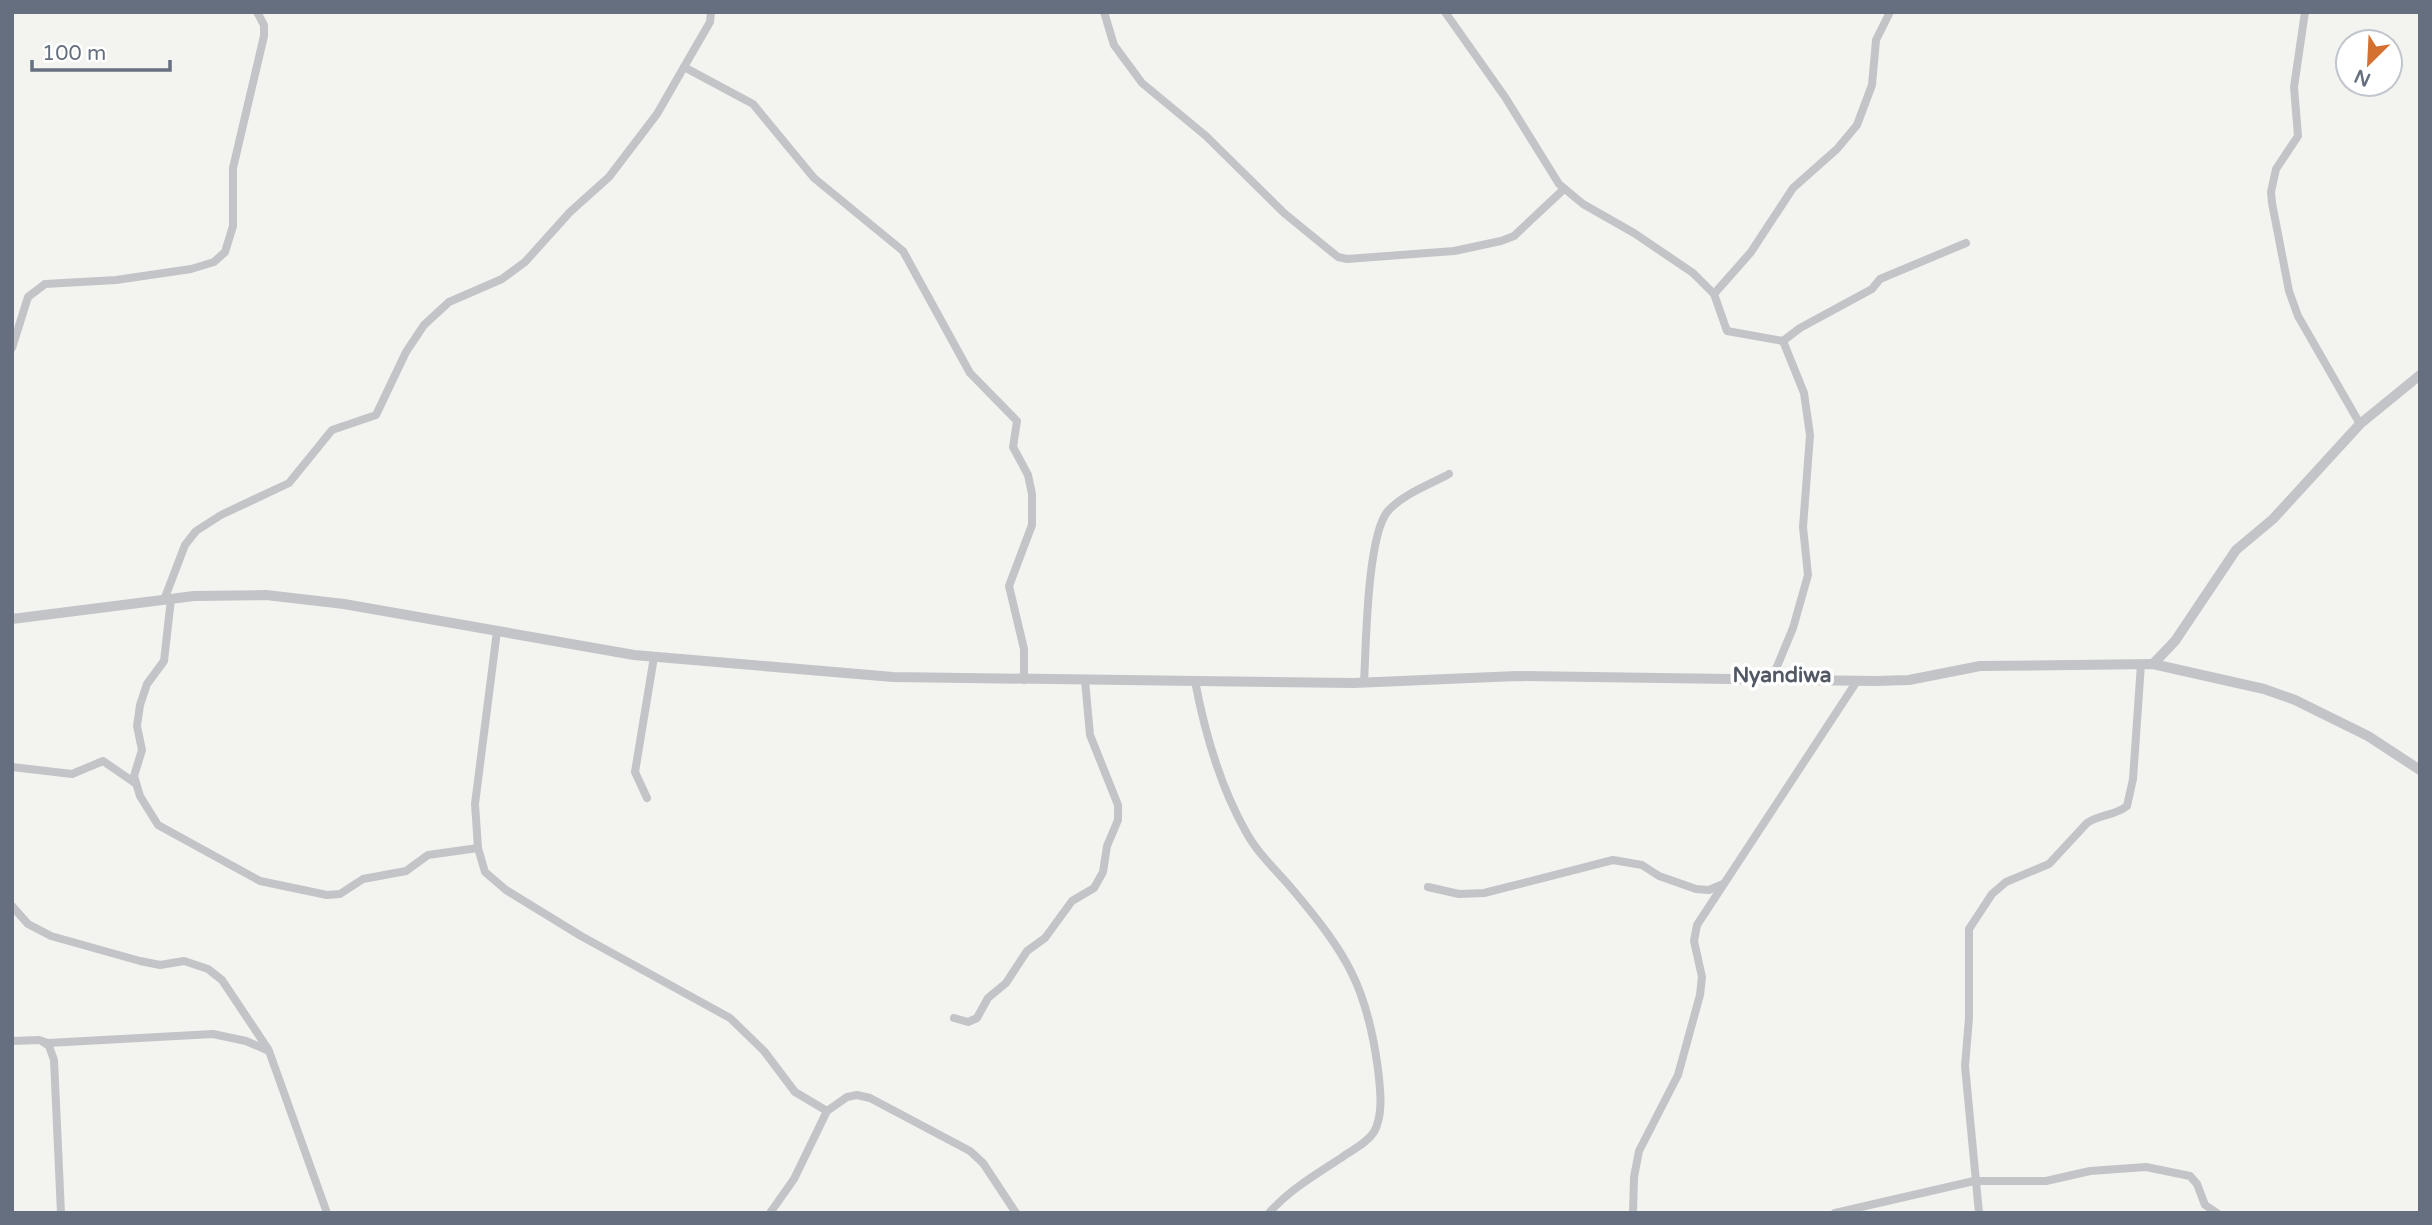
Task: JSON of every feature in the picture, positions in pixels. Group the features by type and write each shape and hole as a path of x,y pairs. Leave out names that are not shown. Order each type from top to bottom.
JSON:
{"street":[{"path":"12,348 28,297 45,284 116,280 191,269 214,262 225,252 233,226 233,168 264,36 264,25 257,12"},
{"path":"1104,12 1114,45 1142,83 1220,149 1284,213 1338,257 1358,259 1454,251 1493,244 1514,236 1564,189"},
{"path":"1445,12 1564,189 1679,262 1714,294 1727,331 1783,341 1800,328 1872,289 1880,279 1966,243"},
{"path":"1714,294 1751,253 1793,188 1837,149 1857,125 1872,85 1876,40 1890,12"},
{"path":"2305,12 2294,87 2298,136 2276,169 2271,192 2272,203 2289,291 2298,316 2360,424"},
{"path":"478,848 428,855 406,871 363,878 335,895 275,886 218,861 158,825 150,816 134,776 142,750 137,726 140,705 147,684 166,655 167,600 185,545 196,531 220,515 289,483 332,430 376,415 406,352 424,325 449,302 502,279 525,262 570,212 609,177 657,114 712,14"},
{"path":"684,67 754,104 814,178 903,251 970,373 1017,421 1018,429 1013,447 1028,475 1032,494 1032,525 1009,586 1011,605 1024,649 1024,680"},
{"path":"1771,681 1793,628 1808,575 1803,527 1810,435 1804,393 1783,341"},
{"path":"2153,664 2175,641 2236,550 2273,519 2360,424 2420,375"},
{"path":"1364,683 1378,529 1393,506 1449,474"},
{"path":"12,619 226,594 296,597 654,657 880,676 1024,680 1364,683 1517,676 1857,681 1909,680 1980,666 2153,664 2264,689 2295,700 2368,736 2420,770"},
{"path":"497,631 475,804 478,848 485,872 498,884 580,936 730,1018 764,1051 794,1092 827,1111"},
{"path":"647,798 635,772 654,657"},
{"path":"1979,1213 1965,1066 1969,1018 1969,929 1979,909 2006,882 2049,864 2087,823 2094,818 2118,814 2127,806 2133,779 2141,664"},
{"path":"954,1018 968,1021 977,1018 989,998 1009,978 1027,951 1045,938 1072,901 1094,888 1103,872 1107,846 1118,820 1118,805 1090,734 1085,680"},
{"path":"1195,681 1201,714 1228,798 1247,834 1264,857 1340,947 1363,994 1374,1036 1380,1105 1374,1131 1362,1144 1294,1190 1269,1213"},
{"path":"1633,1213 1634,1177 1639,1151 1678,1075 1700,995 1702,977 1695,941 1697,925 1857,681"},
{"path":"12,766 72,774 103,761 135,783"},
{"path":"1428,887 1459,894 1484,893 1607,860 1642,865 1658,876 1696,889 1713,889 1726,883"},
{"path":"12,906 28,924 51,936 160,965 184,961 208,969 222,980 269,1051 327,1213"},
{"path":"12,1041 39,1040 48,1043 214,1034 246,1041 269,1051"},
{"path":"39,1040 49,1046 54,1060 61,1213"},
{"path":"770,1213 794,1179 827,1111 841,1100 862,1095 948,1138 983,1163 1016,1213"},
{"path":"1835,1213 1974,1181 2046,1181 2098,1170 2157,1168 2194,1179 2205,1205 2217,1213"}],"district":[{"name":"Nyandiwa","path":"1782,675"}]}
